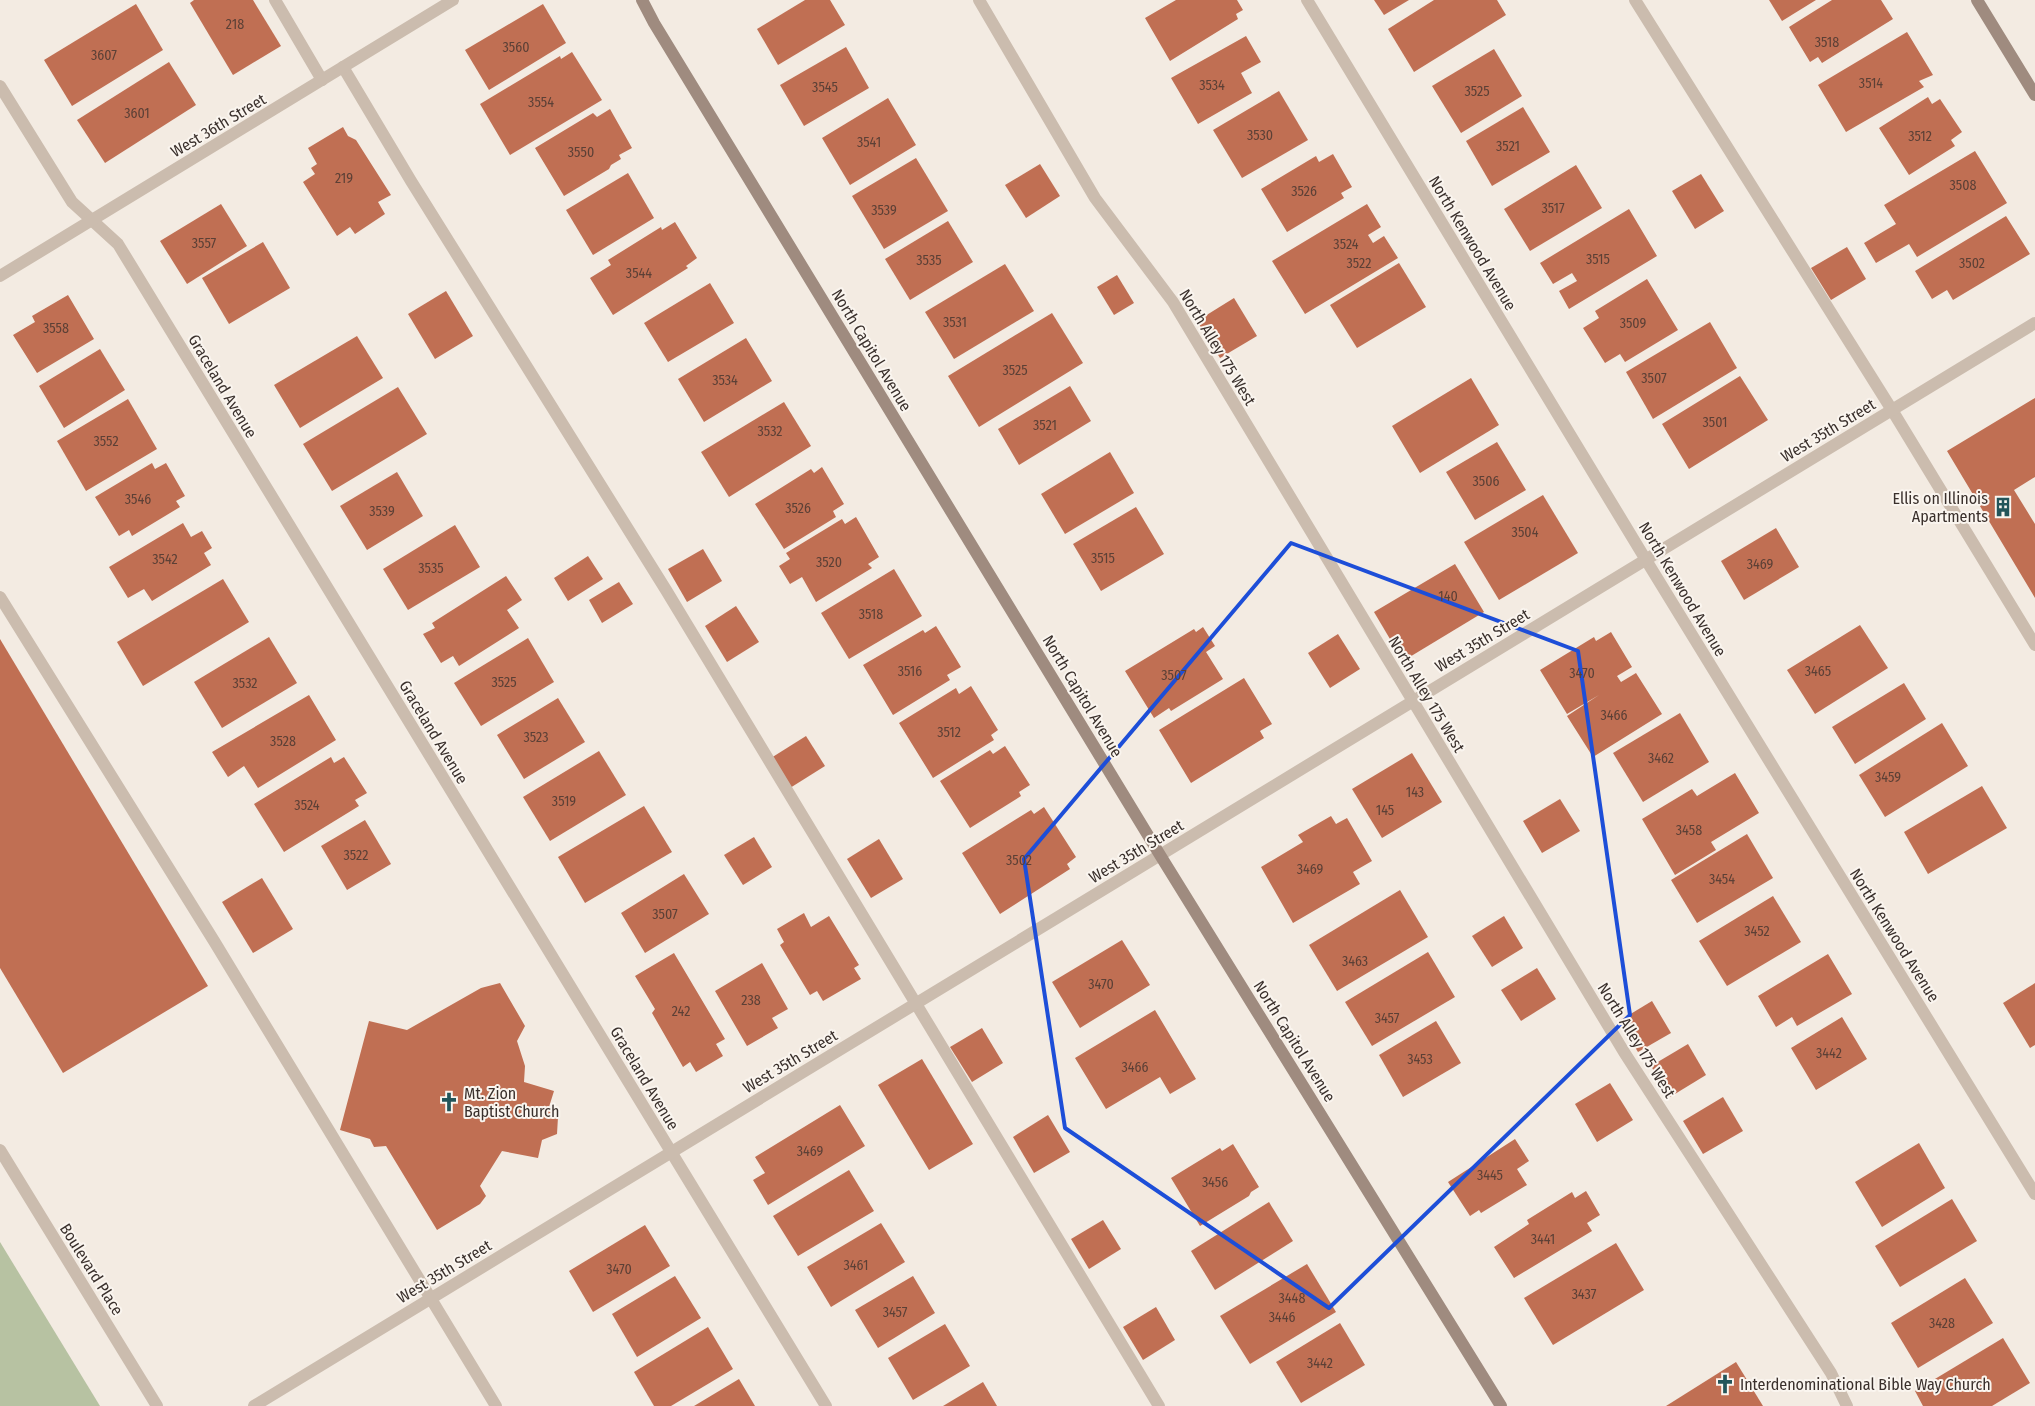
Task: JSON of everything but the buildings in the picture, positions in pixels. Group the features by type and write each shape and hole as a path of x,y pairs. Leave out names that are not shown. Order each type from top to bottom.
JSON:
{"main road":[{"name":"North Capitol Avenue","path":"642,0 659,31 1160,855 1501,1406"},
{"path":"1977,0 2035,95"}],"street":[{"path":"275,0 322,80"},
{"name":"West 36th Street","path":"0,276 453,0"},
{"name":"North Alley 175 West","path":"979,0 1095,198 1173,302 1619,1044 1830,1373 1847,1406"},
{"name":"North Kenwood Avenue","path":"1307,0 1646,560 2035,1194"},
{"path":"1635,0 1892,410 2035,645"},
{"path":"343,67 411,181 671,599 1158,1406"},
{"name":"Graceland Avenue","path":"0,86 72,202 118,244 826,1406"},
{"name":"West 35th Street","path":"254,1406 2035,323"},
{"path":"0,597 208,933 496,1406"},
{"name":"Boulevard Place","path":"0,1150 157,1406"}],"highlighted area":[{"path":"1291,543 1578,651 1630,1015 1329,1308 1065,1128 1024,859"}],"green space":[{"path":"0,1242 100,1406 0,1406"}],"place":[{"name":"Ellis on Illinois Apartments","path":"2003,507"},
{"name":"Mt. Zion Baptist Church","path":"449,1102"},
{"name":"Interdenominational Bible Way Church","path":"1725,1384"}]}
